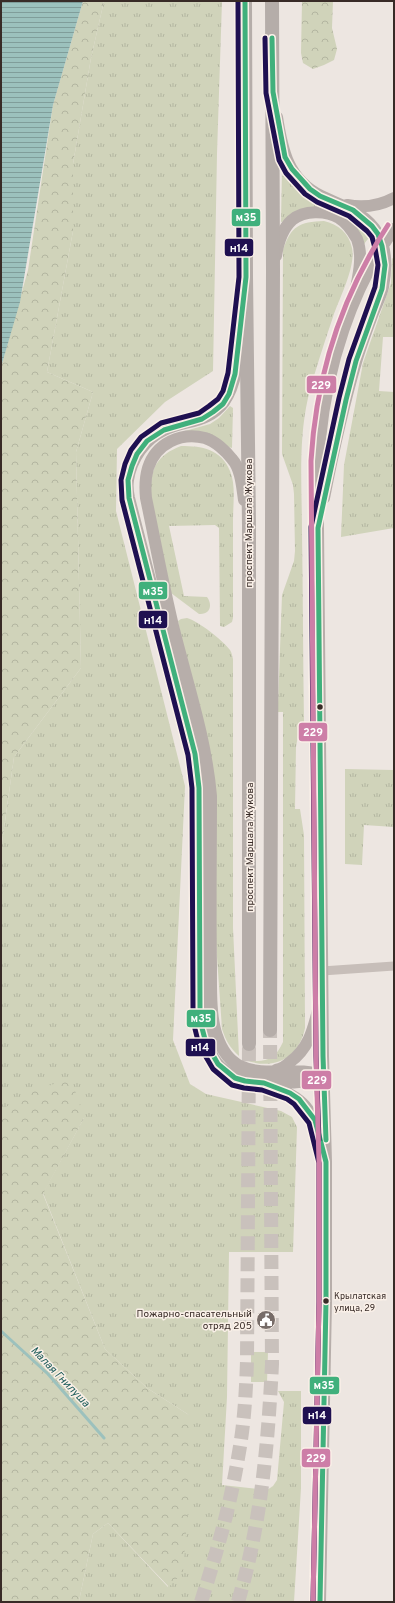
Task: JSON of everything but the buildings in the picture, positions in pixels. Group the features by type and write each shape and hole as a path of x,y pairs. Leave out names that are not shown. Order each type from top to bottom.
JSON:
{"main road":[{"name":"проспект Маршала Жукова","path":"245,1 246,277 250,526 249,1044"},
{"name":"проспект Маршала Жукова","path":"270,1030 273,271 272,1"},
{"path":"273,92 285,157 292,169 310,189 320,196 353,210 372,226 378,234 382,246 385,265 382,289 354,368 318,528"},
{"path":"340,204 363,206 379,204 394,198"},
{"path":"273,271 282,234 293,219 301,214 329,214 339,218 352,232 359,248 359,273 353,305 333,367 323,414 320,441 318,528 322,971 326,1162 326,1274 320,1602"},
{"path":"353,305 382,246 394,229"},
{"path":"246,277 236,374 229,394 223,404 202,419 164,430 146,441 137,454 132,466 128,480 129,498 195,754 199,788 200,1008 202,1028 206,1043 212,1055 227,1072 245,1081 264,1077 279,1070 304,1049 311,1038 323,991"},
{"path":"250,526 238,469 233,459 216,444 206,438 180,437 166,442 156,453 148,467 145,482 146,498 172,620 206,754 209,776 211,796 211,983 216,1034 222,1049 231,1059 240,1066 254,1070 290,1093 307,1108 315,1120 326,1162"},
{"path":"264,1077 307,1082 324,1076"}],"street":[{"path":"322,971 394,966"}],"green space":[{"path":"83,1 104,1 91,58 73,164 73,231 47,372 93,392 76,452 81,668 14,757 1,850 1,367 28,270 53,105"},
{"path":"104,1 222,1 217,154 213,371 165,402 117,449 116,511 185,786 173,1040 190,1084 206,1094 281,1111 292,1117 297,1127 293,1252 229,1252 227,1397 222,1485 267,1490 273,1486 277,1480 284,1402 278,1391 301,1391 301,1488 294,1602 76,1602 79,1601 93,1534 108,1523 168,1587 189,1415 147,1388 105,1349 43,1193 84,1118 1,1114 1,850 14,757 81,668 76,452 93,392 47,372 73,231 73,164 91,58"},
{"path":"302,1 333,1 332,28 337,49 334,60 313,69 303,63 301,53"},
{"path":"282,168 284,168 290,179 310,197 361,224 371,235 364,244 360,233 354,225 338,213 281,222"},
{"path":"324,221 334,224 346,234 351,243 353,256 346,283 333,317 308,398 303,431 301,482 304,723 300,723 296,747 295,809 300,809 304,835 305,1028 302,1038 291,1054 275,1063 266,1064 245,1060 258,1061 268,1059 276,1053 283,1042 283,712 278,712 278,703 282,595 294,561 295,551 293,485 282,454 283,250 289,235 297,227 302,224"},
{"path":"394,256 394,337 383,337 379,391 394,392 394,528 341,537 344,465 363,363 391,283 392,259"},
{"path":"230,406 233,408 232,448 185,431 210,424 219,418"},
{"path":"181,446 203,448 216,453 222,458 232,476 234,495 233,618 232,622 224,627 220,626 219,528 215,525 169,526 184,596 207,597 210,603 208,611 203,614 199,614 171,593 151,497 151,487 153,472 160,459 165,454"},
{"path":"187,618 204,627 227,646 232,653 233,659 233,928 239,1056 229,1044 222,1029 215,928 178,621"},
{"path":"345,769 394,770 394,827 364,825 362,865 345,864"},
{"path":"71,1078 84,1118 43,1194 105,1349 147,1388 189,1415 190,1483 183,1572 169,1587 108,1523 93,1534 79,1601 1,1602 1,1110 31,1092"},
{"path":"251,1352 268,1352 267,1382 251,1382"}],"water":[{"path":"1,1 83,1 53,105 20,302 1,367"}],"waterway":[{"name":"Малая Гнилуша","path":"1,1331 48,1374 104,1438"}],"tunnel":[{"path":"238,1602 246,1573 258,1514 266,1454 272,1364 270,1030"},
{"path":"201,1602 227,1513 240,1446 244,1410 247,1361 249,1044"}],"transit line":[{"name":"н14","path":"238,1 239,277 228,373 223,391 218,399 209,406 199,413 161,423 141,437 131,450 125,464 121,480 122,500 188,755 192,788 193,1008 195,1029 199,1045 213,1069 232,1085 262,1090 287,1099 294,1104 309,1123 319,1163 319,1302 313,1602"},
{"name":"м35","path":"245,1 246,277 235,374 229,394 223,404 213,412 202,419 164,430 147,441 137,454 128,480 129,498 195,754 199,788 200,1008 202,1028 206,1043 218,1064 235,1078 245,1081 264,1083 290,1093 299,1099 315,1120 326,1162 326,1302 320,1602"},
{"name":"н14","path":"265,38 266,93 279,160 286,173 305,194 317,202 349,216 367,231 372,237 378,265 375,287 349,359 339,398 311,527 316,1056 319,1140"},
{"name":"м35","path":"272,38 273,92 285,157 292,169 310,189 320,196 353,210 372,226 378,234 382,246 385,265 382,289 356,361 346,400 318,528 323,1056 326,1140"},
{"name":"229","path":"313,1602 319,1302 319,1162 316,1056 311,461 319,398 325,368 334,338 344,309 357,280 371,252 388,225"}],"place":[{"name":"Крылатская улица, 29","path":"326,1301"},
{"name":"Пожарно-спасательный отряд 205","path":"266,1320"}]}
